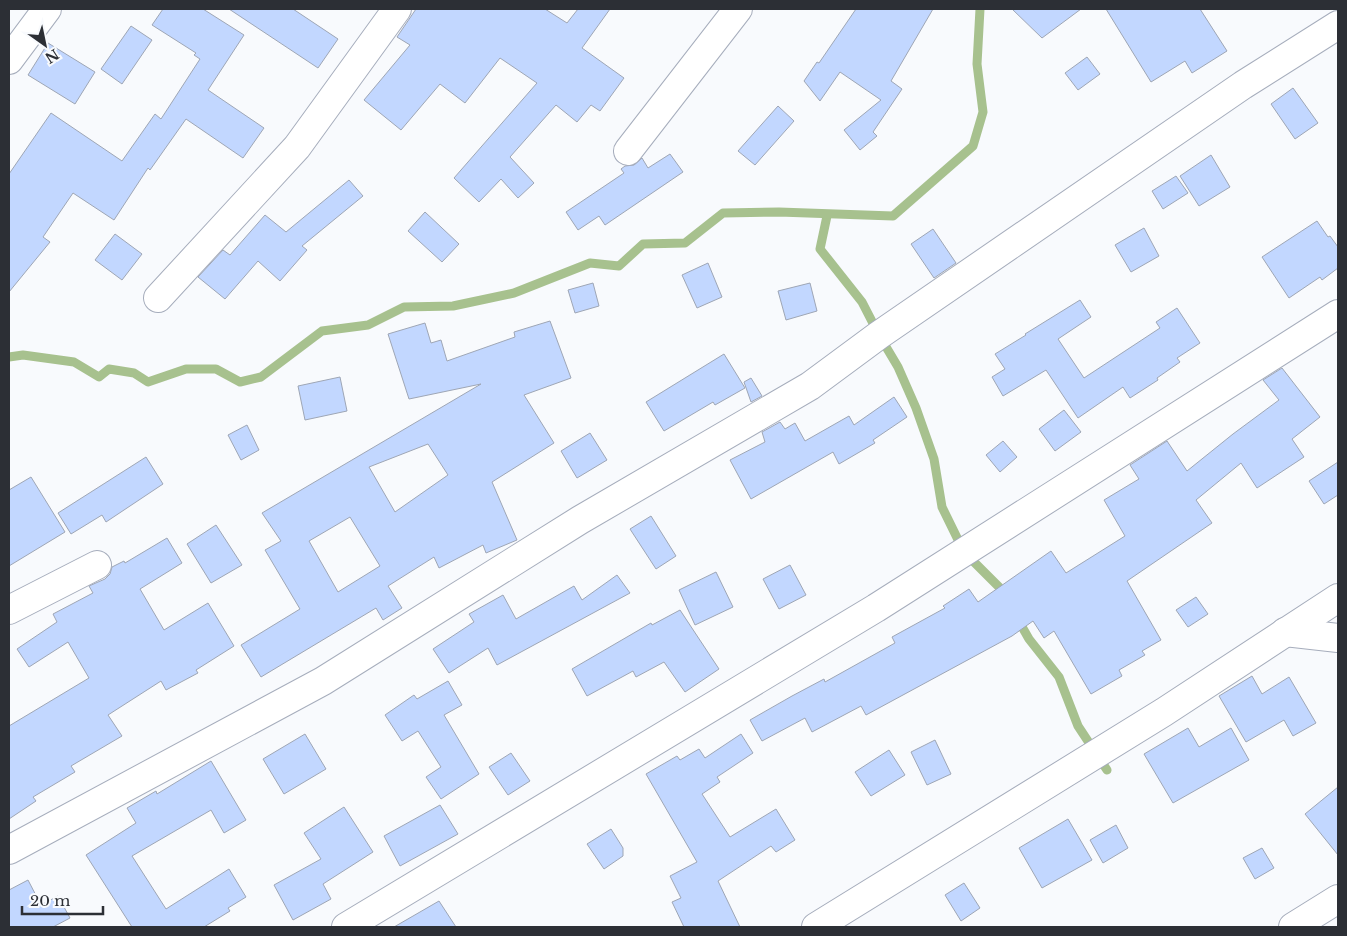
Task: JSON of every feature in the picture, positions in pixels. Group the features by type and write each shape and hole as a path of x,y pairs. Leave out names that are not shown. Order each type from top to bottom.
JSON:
{"street":[{"path":"9,60 47,9"},
{"path":"158,298 297,147 397,9"},
{"path":"628,151 738,9"},
{"path":"9,850 324,681 580,520 810,386 879,336 1234,91 1338,25"},
{"path":"346,927 876,608 1338,314"},
{"path":"9,610 97,565"},
{"path":"816,927 1164,712 1338,598"},
{"path":"1285,632 1338,638"},
{"path":"1293,927 1338,899"}],"building":[{"path":"163,9 203,9 244,35 208,90 264,128 243,158 186,119 150,170 148,168 114,220 73,193 43,237 50,242 9,292 9,174 51,113 122,161 155,114 161,119 200,59 194,55 196,53 152,25"},
{"path":"229,9 293,9 338,39 318,68"},
{"path":"416,9 545,9 567,23 578,9 610,9 582,48 624,78 600,111 591,105 577,122 556,105 510,157 534,183 518,198 501,179 479,202 454,178 537,83 500,58 465,103 440,84 401,130 364,100 410,45 397,37"},
{"path":"856,9 933,9 891,81 902,89 873,132 877,136 860,150 844,130 881,100 840,72 820,101 804,81 817,62 819,63"},
{"path":"1012,9 1081,9 1042,38"},
{"path":"1106,9 1200,9 1227,51 1192,73 1185,61 1151,82"},
{"path":"131,26 152,40 122,84 101,69"},
{"path":"48,43 95,72 75,104 28,75"},
{"path":"1087,57 1100,74 1078,90 1065,73"},
{"path":"1293,88 1318,123 1295,139 1271,104"},
{"path":"778,106 794,121 755,165 738,151"},
{"path":"670,154 683,172 605,225 599,216 578,230 566,212 624,173 621,169 625,166 634,165 642,158 648,168"},
{"path":"1211,155 1230,187 1199,206 1180,176"},
{"path":"1176,176 1188,193 1163,209 1152,191"},
{"path":"349,180 363,196 302,246 307,250 280,281 258,261 225,299 198,277 223,250 230,255 265,215 286,232"},
{"path":"425,212 459,244 442,262 408,231"},
{"path":"1317,221 1338,247 1338,268 1322,280 1320,277 1289,298 1262,257"},
{"path":"1144,228 1159,256 1131,272 1115,245"},
{"path":"933,229 956,263 934,278 911,244"},
{"path":"115,234 142,254 122,280 95,260"},
{"path":"708,263 722,297 697,308 682,275"},
{"path":"593,283 599,306 575,313 568,290"},
{"path":"810,283 817,311 786,320 778,291"},
{"path":"1080,300 1091,317 1058,339 1084,378 1160,328 1156,322 1177,308 1200,343 1177,358 1180,362 1157,378 1158,380 1130,398 1123,387 1078,418 1046,370 1003,396 992,377 1005,369 995,354"},
{"path":"550,321 571,378 524,395 554,443 492,482 517,540 486,553 483,545 439,568 434,557 388,586 402,608 383,620 376,608 261,677 241,645 300,609 265,550 281,541 262,513 481,384 409,399 388,334 425,323 431,343 441,340 447,361 515,337 514,332","holes":["428,444 448,475 395,512 369,467","350,517 380,566 338,592 309,541"]},
{"path":"724,354 745,388 715,405 713,402 664,431 646,402"},
{"path":"1282,368 1320,417 1292,439 1304,457 1257,488 1241,463 1196,500 1212,523 1127,581 1161,640 1142,651 1145,655 1119,670 1122,676 1091,694 1054,631 1044,638 1033,621 1012,636 866,715 861,706 812,732 805,718 762,741 750,720 824,679 825,682 895,643 892,637 945,608 943,606 969,589 978,602 1051,551 1066,573 1125,536 1104,500 1139,479 1130,465 1167,441 1187,471 1279,400 1263,380"},
{"path":"340,377 347,411 305,420 298,386"},
{"path":"751,378 762,396 751,402 744,382"},
{"path":"894,397 907,417 873,440 875,443 839,464 833,452 751,499 730,460 765,442 762,432 780,422 785,429 795,423 805,441 849,416 854,425"},
{"path":"1064,410 1081,432 1055,451 1039,429"},
{"path":"247,425 259,450 241,460 228,435"},
{"path":"590,433 607,460 577,478 561,451"},
{"path":"1003,441 1017,457 1000,472 986,455"},
{"path":"146,457 163,484 106,522 102,515 71,534 58,513"},
{"path":"1338,462 1338,495 1324,504 1309,481"},
{"path":"31,477 65,532 9,566 9,490"},
{"path":"651,516 676,556 656,569 630,529"},
{"path":"216,525 242,565 211,583 187,544"},
{"path":"167,538 182,563 140,589 164,630 208,603 234,646 196,670 198,673 166,690 161,681 108,715 122,736 71,766 75,772 33,797 36,801 9,819 9,726 89,678 68,642 29,667 17,649 57,622 53,614 93,593 89,586 105,579 110,574 112,567 124,561 125,563"},
{"path":"790,565 806,595 779,609 763,579"},
{"path":"716,572 733,607 695,625 679,590"},
{"path":"617,575 630,593 497,665 488,648 449,673 433,649 474,622 469,614 503,595 516,619 574,586 582,600"},
{"path":"1196,597 1208,614 1188,627 1176,610"},
{"path":"680,610 719,669 685,692 664,662 636,677 633,671 587,696 572,669 651,623 652,625"},
{"path":"1252,676 1262,694 1289,677 1316,723 1293,736 1284,720 1246,742 1219,696"},
{"path":"448,681 462,705 444,715 479,774 441,799 426,777 441,767 418,731 402,741 385,715 414,695 417,699"},
{"path":"1188,728 1199,747 1231,728 1249,760 1173,803 1144,754"},
{"path":"305,734 326,769 284,794 263,759"},
{"path":"741,734 753,753 717,777 720,782 702,794 730,837 776,809 795,840 776,852 771,846 718,881 740,927 684,927 672,902 681,898 670,876 697,862 646,774 677,756 680,760 699,749 705,758"},
{"path":"935,740 951,774 927,785 911,752"},
{"path":"889,750 905,775 871,796 855,772"},
{"path":"511,753 530,781 508,795 489,767"},
{"path":"211,761 246,820 224,833 211,810 132,856 166,909 229,869 246,897 228,908 230,911 204,927 132,927 86,855 136,823 127,808 156,791 157,794"},
{"path":"1338,787 1338,855 1305,814"},
{"path":"440,805 458,834 400,866 384,836"},
{"path":"344,807 373,852 323,884 331,899 293,920 274,885 321,859 304,833"},
{"path":"1068,819 1092,860 1042,888 1019,848"},
{"path":"1116,825 1128,848 1103,863 1090,840"},
{"path":"611,829 623,848 623,856 604,869 587,844"},
{"path":"1262,848 1274,868 1255,879 1243,858"},
{"path":"28,880 41,905 58,896 70,918 53,927 9,927 9,890"},
{"path":"964,883 980,908 961,921 945,895"},
{"path":"439,901 456,927 394,927"}],"waterway":[{"path":"9,357 23,355 74,362 99,377 109,369 134,373 148,382 186,369 216,369 240,382 261,377 322,331 368,325 404,307 453,306 514,293 590,263 619,266 643,244 685,243 723,213 779,212 893,216 973,146 983,112 977,64 980,9"},
{"path":"827,216 820,249 862,302 898,367 916,408 934,459 942,507 964,552 999,587 1004,596"},
{"path":"1017,618 1029,639 1059,677 1078,726 1107,770"}]}
